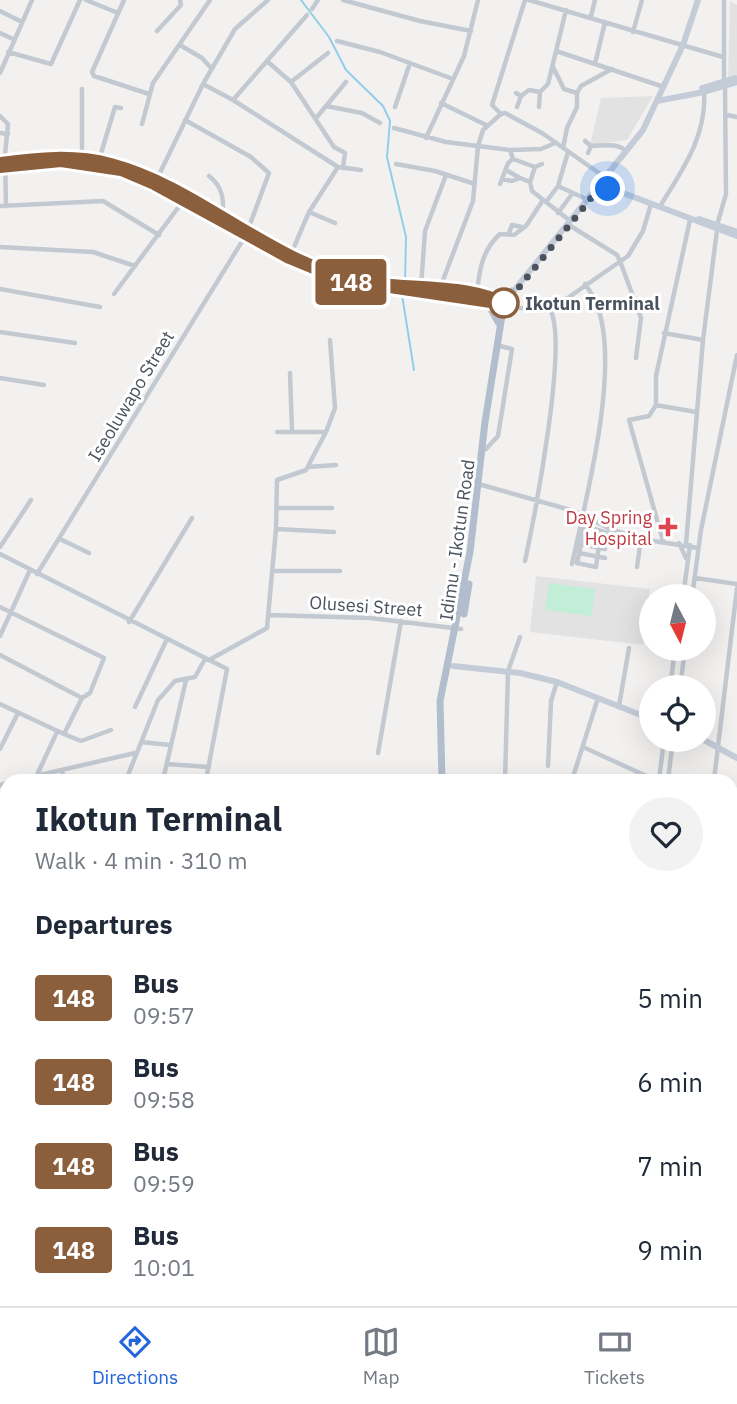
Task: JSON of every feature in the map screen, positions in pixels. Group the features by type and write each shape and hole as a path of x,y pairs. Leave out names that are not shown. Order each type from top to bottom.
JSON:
{"main road":[{"path":"506,307 586,199 604,182 643,130 683,46 698,0"},
{"path":"660,95 704,92 737,79"},
{"path":"660,95 724,85"},
{"path":"444,774 440,701 458,628 479,496 499,326 512,291 640,136 660,95"},
{"path":"3,165 59,157 99,160 122,166 222,216 247,233 301,262 356,283 487,300 512,291"},
{"path":"3,165 61,162 107,167 137,178 291,254 301,262 354,279 477,294 506,307"},
{"path":"604,182 662,203 717,228"},
{"path":"604,182 690,220 737,233"},
{"path":"487,300 499,326"},
{"name":"Idimu - Ikotun Road","path":"479,496 506,307"},
{"name":"Idimu - Ikotun Road","path":"444,774 444,703 458,628"},
{"path":"453,666 508,671 557,681 639,714"},
{"path":"718,746 737,758"}],"street":[{"path":"0,73 13,39 33,0"},
{"path":"8,52 51,64 80,0"},
{"path":"86,0 118,13"},
{"path":"124,0 92,72 94,76 149,94"},
{"path":"157,31 181,5 180,0"},
{"path":"142,124 149,94 210,0"},
{"path":"156,181 203,84 234,29 268,0"},
{"path":"312,9 318,0"},
{"path":"343,0 420,21 471,31"},
{"path":"426,138 464,56 478,0"},
{"path":"501,114 491,102 527,0 549,3 633,32 723,57"},
{"path":"591,16 595,0"},
{"path":"633,32 642,0"},
{"path":"684,584 703,340 717,228 726,194 724,0"},
{"path":"539,107 540,92 548,84 566,10"},
{"path":"0,11 22,22"},
{"path":"233,100 307,15"},
{"path":"595,64 605,22"},
{"path":"0,33 13,39"},
{"path":"337,41 453,79"},
{"path":"180,45 202,58 212,69"},
{"path":"556,51 612,69 660,95"},
{"path":"291,82 328,53"},
{"path":"268,62 291,82 334,147 345,153 340,168 309,212 291,254"},
{"path":"395,107 410,63"},
{"path":"552,64 564,89 577,93"},
{"path":"577,93 612,69"},
{"path":"316,118 346,82"},
{"path":"203,84 340,168 361,170"},
{"path":"82,89 82,158"},
{"path":"517,107 519,95 529,90 540,92"},
{"path":"662,203 694,149 702,117 704,92"},
{"path":"477,294 485,254 497,236 509,233 514,235 558,186 567,128 577,107 577,93"},
{"path":"441,103 486,125"},
{"path":"326,106 362,113 380,123"},
{"path":"99,160 114,108 121,108"},
{"path":"439,289 473,201 478,146 486,125 501,114 505,113 555,143 604,182"},
{"path":"0,116 7,120 8,134 3,165 3,206 103,201 159,235"},
{"path":"727,116 737,117"},
{"name":"Iseoluwapo Street","path":"37,574 247,233 268,170 185,120"},
{"path":"394,128 426,138 510,150 541,149 555,143"},
{"path":"0,134 8,134"},
{"path":"585,141 591,146 620,146 626,151"},
{"path":"588,153 591,146"},
{"path":"510,150 513,159"},
{"path":"513,159 535,167 542,164"},
{"path":"513,159 501,181 520,178"},
{"path":"396,164 446,174 475,184"},
{"path":"535,167 530,182 532,191 569,223 617,255 641,318 636,358"},
{"path":"506,170 530,182"},
{"path":"421,287 425,231 446,174"},
{"path":"209,176 220,188 224,201 222,216"},
{"path":"558,186 586,199"},
{"path":"558,213 572,194"},
{"path":"114,294 183,201"},
{"path":"506,307 550,310 628,256 643,231 652,203"},
{"path":"309,212 335,223"},
{"path":"663,541 629,420 649,416 656,405 656,376 664,332 690,220"},
{"path":"0,247 93,252 135,265"},
{"path":"572,564 590,488 604,364 602,322 597,304 585,284"},
{"path":"0,289 100,307"},
{"path":"525,561 538,503 556,341 556,322 550,310"},
{"path":"0,332 75,343"},
{"path":"664,332 703,340"},
{"path":"128,774 158,700 172,683 195,677 207,659 264,632 269,615 277,480 303,472 326,432 335,408 330,340"},
{"path":"694,584 698,548 737,355"},
{"path":"290,373 292,431"},
{"path":"0,378 44,385"},
{"path":"656,405 696,412"},
{"path":"277,432 326,432"},
{"path":"307,467 336,465"},
{"path":"482,485 641,539 698,548"},
{"path":"0,547 31,500"},
{"path":"276,508 332,508"},
{"path":"129,622 192,518"},
{"path":"584,518 585,526 577,563 596,567 600,539 604,532 585,526"},
{"path":"276,529 334,532"},
{"path":"582,534 600,539"},
{"path":"60,538 89,553"},
{"path":"637,567 641,539"},
{"path":"679,543 687,559"},
{"path":"580,544 605,549"},
{"path":"579,553 605,558"},
{"path":"0,554 129,622 225,667 228,674 207,774"},
{"path":"0,636 30,570"},
{"path":"272,571 340,571"},
{"path":"695,578 737,586 716,774"},
{"path":"0,607 104,658 90,693 82,698 64,734"},
{"name":"Olusesi Street","path":"269,615 401,621 458,628"},
{"path":"378,753 401,621"},
{"path":"505,774 508,671 520,637"},
{"path":"135,707 167,639"},
{"path":"619,706 629,648"},
{"path":"0,655 82,698"},
{"path":"164,774 186,680"},
{"path":"548,766 551,701 557,681"},
{"path":"574,774 598,697"},
{"path":"0,704 82,741 111,730"},
{"path":"0,749 18,713"},
{"path":"37,774 57,732"},
{"path":"141,743 170,746"},
{"path":"582,747 643,774"},
{"path":"45,774 136,752"},
{"path":"658,774 662,752"},
{"path":"669,774 672,752"},
{"path":"167,764 208,767"},
{"path":"62,770 63,774"}],"shaded area":[{"path":"730,1 737,5 737,75 728,79"},
{"path":"653,96 627,140 590,145 601,98"},
{"path":"536,576 639,588 639,645 530,632"}],"green space":[{"path":"549,583 595,589 592,616 545,610"}],"waterway":[{"path":"301,0 329,37 346,70 383,106 390,121 387,157 406,237 405,281"},
{"path":"402,295 414,370"}],"bus line":[{"name":"148","path":"0,162 59,157 108,162 151,178 298,258 330,271 364,281 477,294 511,306 507,308 476,299 341,280 289,259 154,185 107,167 44,162 0,168"}],"place":[{"name":"Ikotun Terminal","path":"504,303"},
{"name":"Day Spring Hospital","path":"668,527"}],"route":[{"path":"504,303 509,304 520,286 596,192 608,189"}]}
